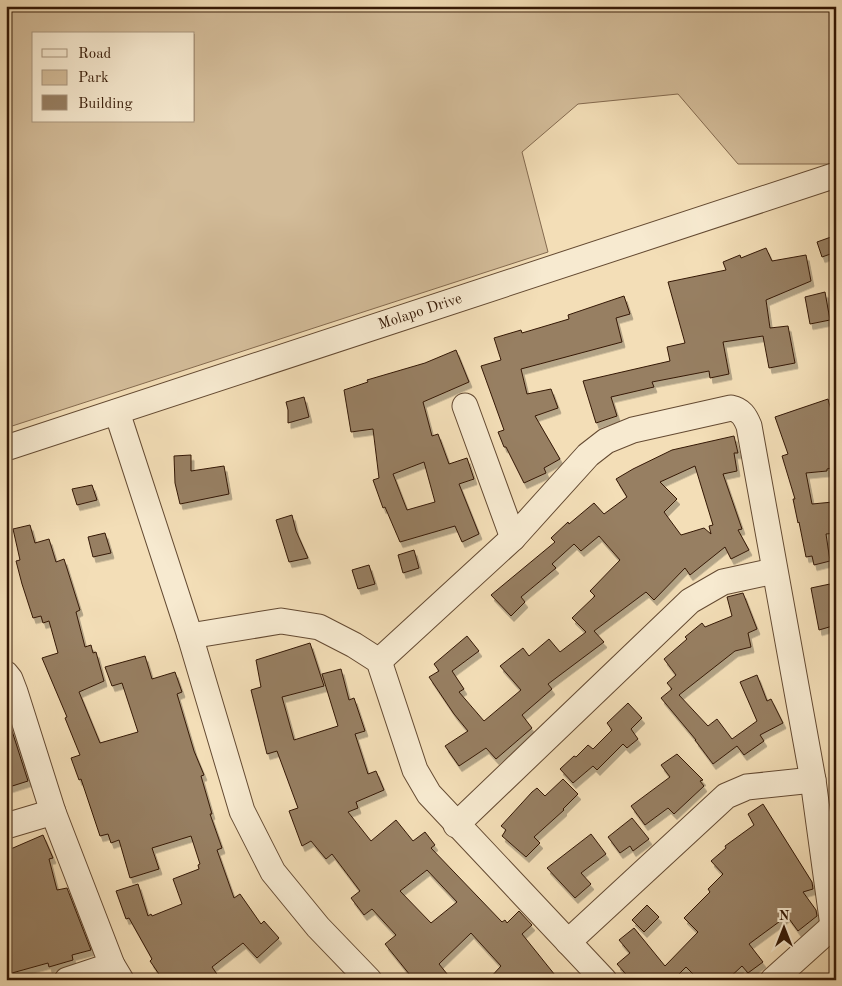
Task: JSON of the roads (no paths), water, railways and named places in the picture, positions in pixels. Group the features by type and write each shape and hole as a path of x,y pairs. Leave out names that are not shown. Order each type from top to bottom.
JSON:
{"street":[{"name":"Molapo Drive","path":"6,448 836,175"},
{"path":"465,406 513,538"},
{"path":"379,661 513,538 588,454 606,441 633,430 730,408 741,412 749,426 813,780 834,928 773,980"},
{"path":"117,412 190,636 242,812 273,872 318,927 369,980"},
{"path":"456,825 690,601 723,582 774,571"},
{"path":"190,636 281,621 320,627 379,661 415,770 429,794 456,825 604,980"},
{"path":"6,674 15,692 53,812 117,973 67,980"},
{"path":"568,942 726,796 747,787 813,780"},
{"path":"6,826 53,812"}]}
